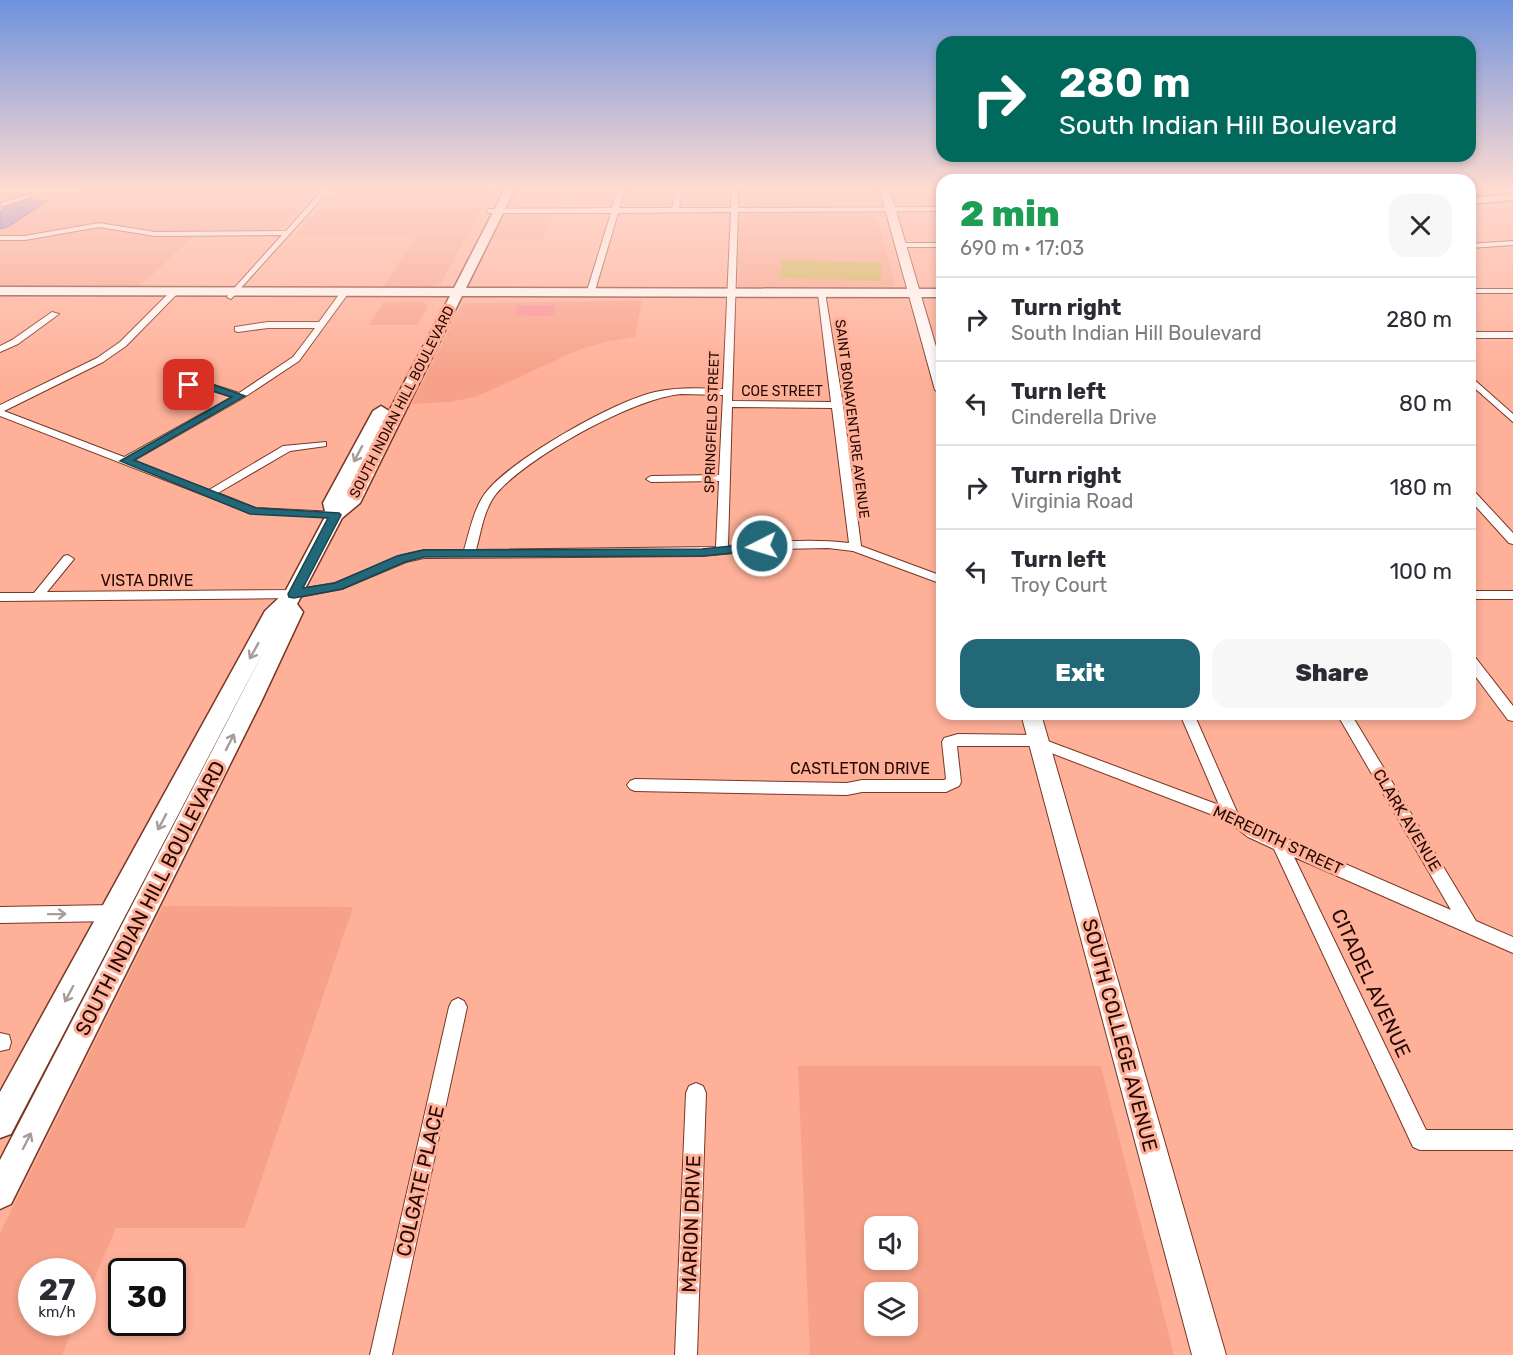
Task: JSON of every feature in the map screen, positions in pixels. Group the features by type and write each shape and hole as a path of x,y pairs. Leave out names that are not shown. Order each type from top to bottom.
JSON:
{"main road":[{"name":"SOUTH INDIAN HILL BOULEVARD","path":"0,1123 275,611 290,599 335,515 351,503 473,250"},
{"path":"0,291 579,297 590,294 936,293"},
{"path":"0,297 173,294"},
{"name":"SOUTH INDIAN HILL BOULEVARD","path":"0,1193 250,702 293,612 290,599"}],"street":[{"path":"234,294 273,250"},
{"path":"590,294 603,250"},
{"name":"SPRINGFIELD STREET","path":"722,550 732,250"},
{"path":"902,250 936,369"},
{"path":"1476,291 1513,291"},
{"path":"0,411 100,360 123,344 173,294"},
{"path":"125,461 240,396 296,359 344,294"},
{"name":"SAINT BONAVENTURE AVENUE","path":"822,294 855,548"},
{"path":"0,349 15,342 55,314"},
{"path":"237,328 268,325 323,325"},
{"path":"1476,335 1513,335"},
{"path":"1476,384 1512,417"},
{"path":"189,385 214,388 240,396"},
{"path":"469,553 481,512 492,493 527,461 641,398 673,392 727,392"},
{"name":"COE STREET","path":"726,404 837,405"},
{"path":"0,411 208,495 254,511 335,515"},
{"path":"208,495 287,448 322,444"},
{"path":"651,478 724,478"},
{"path":"1476,500 1513,540"},
{"name":"VISTA DRIVE","path":"0,597 290,599 338,586 402,559 424,554 702,552 778,545 828,544 855,548 936,578"},
{"path":"37,597 68,560"},
{"path":"1476,595 1513,595"},
{"path":"1476,668 1513,716"},
{"name":"SOUTH COLLEGE AVENUE","path":"1033,720 1209,1355"},
{"path":"1190,720 1231,816"},
{"name":"CLARK AVENUE","path":"1348,720 1469,925"},
{"name":"CASTLETON DRIVE","path":"635,785 847,789 862,786 946,786 954,782 949,742 958,740 1039,743"},
{"name":"MEREDITH STREET","path":"1039,743 1231,816 1254,832 1280,844 1513,945"},
{"name":"CITADEL AVENUE","path":"1280,844 1420,1140 1513,1140"},
{"path":"0,915 113,913"},
{"name":"COLGATE PLACE","path":"381,1355 458,1007"},
{"name":"MARION DRIVE","path":"686,1355 696,1093"}],"shaded area":[{"path":"0,250 178,250 138,288 0,288"},
{"path":"407,250 459,250 441,283 433,287 383,287"},
{"path":"739,250 886,250 895,284 890,287 738,287"},
{"path":"782,260 881,262 882,281 780,278"},
{"path":"642,301 635,337 605,342 576,351 476,397 449,402 412,404 461,305 466,303"},
{"path":"383,302 423,302 428,306 418,325 369,325"},
{"path":"163,906 353,907 245,1228 116,1228 96,1275 96,1258 18,1258 18,1336 70,1336 62,1355 0,1355 0,1233"},
{"path":"798,1066 1101,1066 1174,1355 810,1355"}],"building":[{"path":"517,305 556,305 553,315 543,316 513,315"}],"route":[{"path":"189,385 214,388 240,396 125,461 254,511 335,515 294,594 338,586 380,567 424,554 702,552 762,546"}]}
